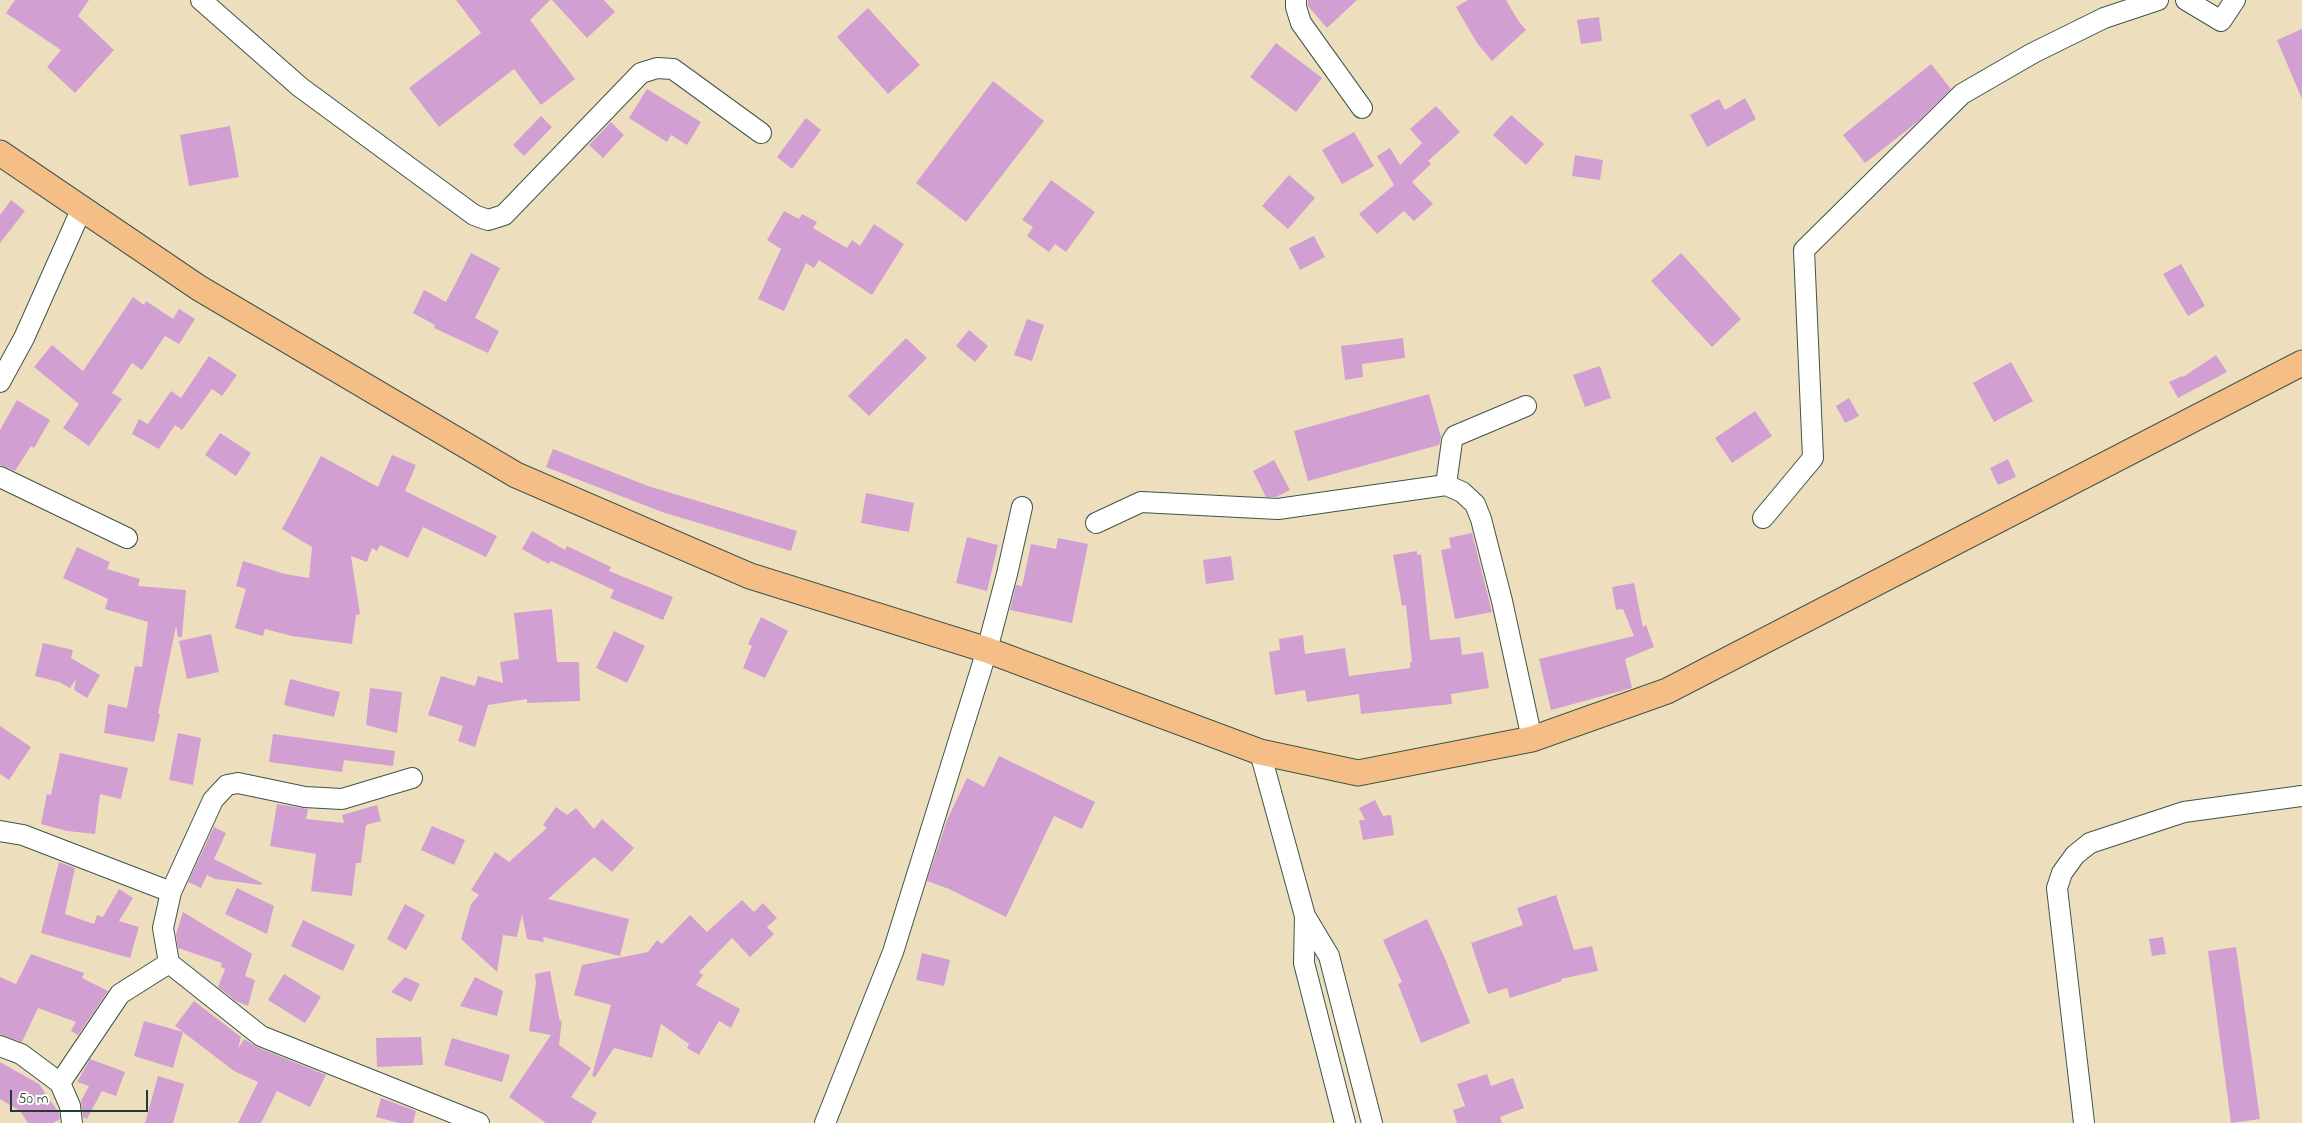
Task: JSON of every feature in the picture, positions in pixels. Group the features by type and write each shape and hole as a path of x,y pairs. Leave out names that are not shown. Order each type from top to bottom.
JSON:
{"main road":[{"path":"0,153 199,288 516,475 750,576 987,650 1260,752 1358,773 1532,739 1667,691 2302,363"}],"street":[{"path":"201,0 300,87 474,215 488,220 504,215 641,73 657,68 673,69 761,133"},
{"path":"1296,0 1301,23 1362,108"},
{"path":"1763,518 1813,458 1804,250 1962,94 2033,53 2104,18 2158,0"},
{"path":"2186,0 2221,21 2235,0"},
{"path":"0,382 24,338 82,208"},
{"path":"1446,485 1452,441 1455,436 1526,406"},
{"path":"0,477 127,538"},
{"path":"1096,523 1141,502 1278,509 1446,485 1462,492 1475,504 1481,518 1502,601 1532,739"},
{"path":"825,1123 893,952 987,650 1008,574 1022,507"},
{"path":"1260,752 1305,916 1329,956 1372,1123"},
{"path":"412,778 342,799 305,796 238,783 227,785 213,800 171,892 163,928 169,963 261,1036 479,1123"},
{"path":"2084,1123 2057,888 2062,873 2075,855 2090,843 2184,812 2302,796"},
{"path":"0,831 22,835 171,892"},
{"path":"1305,916 1304,964 1346,1123"},
{"path":"60,1083 120,994 169,963"},
{"path":"0,1046 21,1054 60,1083 70,1106 72,1123"}],"building":[{"path":"15,0 89,0 78,16 114,50 75,93 47,67 61,50 6,13"},
{"path":"456,0 550,0 530,20 575,79 541,105 514,69 439,127 409,88 481,33"},
{"path":"552,0 604,0 615,12 587,38"},
{"path":"1308,0 1357,0 1327,28 1308,6"},
{"path":"1468,0 1506,0 1526,30 1492,61 1477,43 1456,7"},
{"path":"868,8 920,65 888,94 837,37"},
{"path":"1599,17 1602,41 1581,44 1577,20"},
{"path":"2302,29 2302,99 2277,40"},
{"path":"1276,43 1322,78 1296,112 1250,77"},
{"path":"1931,64 1951,89 1916,123 1865,163 1843,135"},
{"path":"993,81 1044,121 966,222 916,183"},
{"path":"647,89 701,122 687,145 671,135 667,142 629,118"},
{"path":"1745,98 1756,119 1707,147 1690,115 1719,99 1725,110"},
{"path":"1436,106 1460,132 1428,161 1431,164 1412,182 1433,204 1414,221 1404,211 1377,234 1359,214 1394,185 1377,156 1390,148 1400,165 1422,143 1410,129"},
{"path":"1511,115 1544,144 1526,165 1493,135"},
{"path":"541,116 552,127 524,156 513,145"},
{"path":"806,118 821,130 792,169 777,157"},
{"path":"611,122 624,135 603,158 589,145"},
{"path":"230,126 239,177 189,186 180,135"},
{"path":"1354,132 1374,166 1342,184 1322,150"},
{"path":"1575,155 1603,160 1600,180 1572,176"},
{"path":"1289,175 1315,198 1288,229 1262,206"},
{"path":"1051,180 1095,212 1066,252 1055,244 1049,252 1027,236 1033,227 1022,220"},
{"path":"11,200 25,211 0,243 0,215"},
{"path":"784,211 799,219 802,214 817,222 813,228 847,248 852,240 860,246 874,224 904,244 872,295 819,260 814,268 806,263 784,311 758,299 781,249 767,240"},
{"path":"1314,236 1325,257 1300,270 1289,248"},
{"path":"471,253 500,268 475,318 499,331 488,353 434,328 435,325 413,313 424,290 446,302"},
{"path":"1681,253 1741,319 1712,347 1651,281"},
{"path":"2181,264 2205,306 2188,316 2163,274"},
{"path":"133,297 144,305 146,301 173,319 179,309 195,319 179,344 165,336 142,370 132,363 112,393 122,399 89,446 63,428 79,404 34,367 52,345 83,371"},
{"path":"1027,319 1044,325 1032,361 1014,355"},
{"path":"969,330 988,346 975,362 956,346"},
{"path":"906,338 927,358 869,416 848,396"},
{"path":"1403,338 1405,358 1362,364 1363,377 1345,380 1341,346"},
{"path":"2216,355 2227,372 2178,398 2169,382 2183,377"},
{"path":"209,356 237,375 222,396 212,389 182,430 175,425 159,449 132,434 139,419 148,424 171,391 181,398"},
{"path":"2011,362 2033,401 1994,422 1973,383"},
{"path":"1600,366 1611,398 1585,407 1573,375"},
{"path":"1429,394 1441,437 1439,445 1308,481 1294,431"},
{"path":"1849,398 1859,416 1845,423 1836,406"},
{"path":"17,400 50,420 34,448 31,446 15,471 0,465 0,430"},
{"path":"1755,411 1772,436 1732,463 1715,438"},
{"path":"220,433 251,453 236,476 205,455"},
{"path":"553,449 648,486 797,531 791,551 662,512 546,467"},
{"path":"392,455 416,465 405,491 497,536 486,557 423,527 408,558 380,545 377,551 372,548 367,562 351,556 360,614 356,615 352,644 292,636 265,629 263,636 235,628 246,589 236,586 243,561 285,574 309,578 312,547 282,529 321,456 378,487"},
{"path":"2008,459 2016,477 1998,485 1990,468"},
{"path":"1274,460 1290,490 1276,497 1266,497 1253,471"},
{"path":"866,493 914,503 909,532 861,523"},
{"path":"532,531 565,550 567,546 611,567 609,571 673,597 663,620 610,598 614,590 551,561 549,564 522,549"},
{"path":"1472,533 1492,612 1455,619 1441,550 1451,548 1449,538"},
{"path":"967,537 998,545 987,591 956,583"},
{"path":"1058,538 1088,544 1072,623 1010,610 1016,585 1022,586 1031,544 1056,549"},
{"path":"77,547 110,562 107,569 140,579 138,586 186,590 182,637 178,637 176,626 154,742 104,733 108,704 127,708 135,666 142,667 148,622 105,609 108,599 63,578"},
{"path":"1417,551 1417,555 1421,554 1430,640 1460,637 1462,655 1483,652 1489,688 1451,694 1452,704 1361,714 1359,694 1307,702 1305,690 1275,695 1269,652 1280,650 1279,639 1303,635 1305,654 1345,648 1349,676 1410,668 1410,662 1412,662 1406,605 1402,606 1393,555"},
{"path":"1231,556 1234,580 1206,584 1203,560"},
{"path":"1634,583 1643,627 1646,625 1654,647 1625,659 1632,688 1551,710 1539,659 1634,636 1623,609 1616,610 1612,587"},
{"path":"552,609 557,662 579,662 580,701 527,703 527,699 488,705 475,747 458,741 463,726 428,715 441,676 475,686 478,676 503,683 500,662 519,659 514,613"},
{"path":"761,617 788,631 765,678 743,668 752,646 748,644"},
{"path":"614,631 645,646 627,683 596,668"},
{"path":"211,634 219,672 187,679 179,641"},
{"path":"43,643 73,650 71,658 100,675 87,698 74,690 76,679 70,688 59,682 35,676"},
{"path":"290,679 340,692 334,717 284,705"},
{"path":"370,688 402,692 397,733 366,725"},
{"path":"0,726 31,747 9,780 0,774"},
{"path":"178,733 201,738 193,785 169,780"},
{"path":"273,734 395,751 393,766 344,760 342,772 269,762"},
{"path":"60,753 128,768 121,799 100,794 95,834 67,831 41,824 47,794 51,795"},
{"path":"999,756 1095,802 1082,829 1054,816 1006,917 949,889 927,881 947,820 967,778 984,787"},
{"path":"1375,800 1383,816 1391,815 1394,835 1363,840 1359,820 1365,820 1359,808"},
{"path":"277,804 308,809 306,819 344,823 342,815 377,805 381,821 366,825 361,863 356,863 352,896 311,891 316,854 270,846"},
{"path":"556,807 567,815 576,808 594,829 602,819 634,848 612,872 594,857 548,899 629,919 620,956 543,937 544,942 527,939 522,914 517,937 503,935 497,972 461,939 471,904 479,895 471,890 495,852 509,862 547,828 543,825"},
{"path":"432,826 465,840 454,865 421,850"},
{"path":"214,827 226,833 214,859 262,883 261,885 215,879 207,875 201,888 188,882"},
{"path":"59,862 75,868 65,914 94,924 97,915 103,917 119,889 133,898 119,921 139,927 130,958 41,933"},
{"path":"237,888 274,906 267,934 225,914"},
{"path":"1556,895 1574,950 1592,946 1598,971 1561,979 1562,981 1510,998 1507,988 1488,994 1471,943 1523,925 1517,908"},
{"path":"742,900 754,912 763,903 777,918 767,927 774,934 750,957 732,938 699,972 703,975 696,985 740,1009 731,1028 719,1021 699,1055 687,1048 689,1044 661,1024 652,1058 614,1048 595,1077 592,1076 611,1005 574,995 582,965 648,952 657,940 662,944 690,915 707,932"},
{"path":"405,904 425,915 406,950 387,939"},
{"path":"183,912 252,954 245,976 255,980 248,1006 236,1001 218,987 225,969 221,967 222,963 178,948 176,934"},
{"path":"1427,919 1446,961 1470,1023 1421,1043 1398,984 1402,982 1383,940"},
{"path":"303,920 355,945 343,971 291,946"},
{"path":"2163,937 2166,954 2152,956 2149,939"},
{"path":"2236,947 2260,1119 2231,1123 2208,951"},
{"path":"922,953 950,960 944,986 916,980"},
{"path":"31,954 84,973 82,978 108,991 78,1035 71,1031 76,1022 38,1008 22,1042 0,1034 0,977 16,984"},
{"path":"550,971 560,1022 562,1019 559,1045 591,1068 571,1097 597,1113 591,1123 546,1123 509,1097 551,1035 529,1031 536,983 535,974"},
{"path":"284,974 321,997 305,1023 268,1000"},
{"path":"405,977 420,984 411,1002 391,992"},
{"path":"475,977 503,991 497,1016 460,1006"},
{"path":"194,1001 241,1037 238,1049 244,1039 257,1047 326,1075 310,1107 277,1091 261,1123 238,1123 258,1082 234,1071 175,1026"},
{"path":"144,1021 183,1032 173,1068 134,1056"},
{"path":"421,1037 423,1065 377,1067 376,1038"},
{"path":"452,1038 510,1055 502,1082 444,1065"},
{"path":"90,1059 125,1072 116,1096 102,1091 87,1119 83,1117 81,1101 89,1086 77,1082"},
{"path":"0,1062 39,1084 59,1113 60,1119 53,1123 28,1123 20,1111 0,1099"},
{"path":"1487,1074 1491,1086 1513,1078 1524,1108 1500,1117 1502,1123 1457,1123 1453,1110 1465,1106 1457,1084"},
{"path":"158,1076 184,1084 173,1123 145,1123"},
{"path":"381,1098 416,1111 413,1123 399,1123 376,1117"}]}
